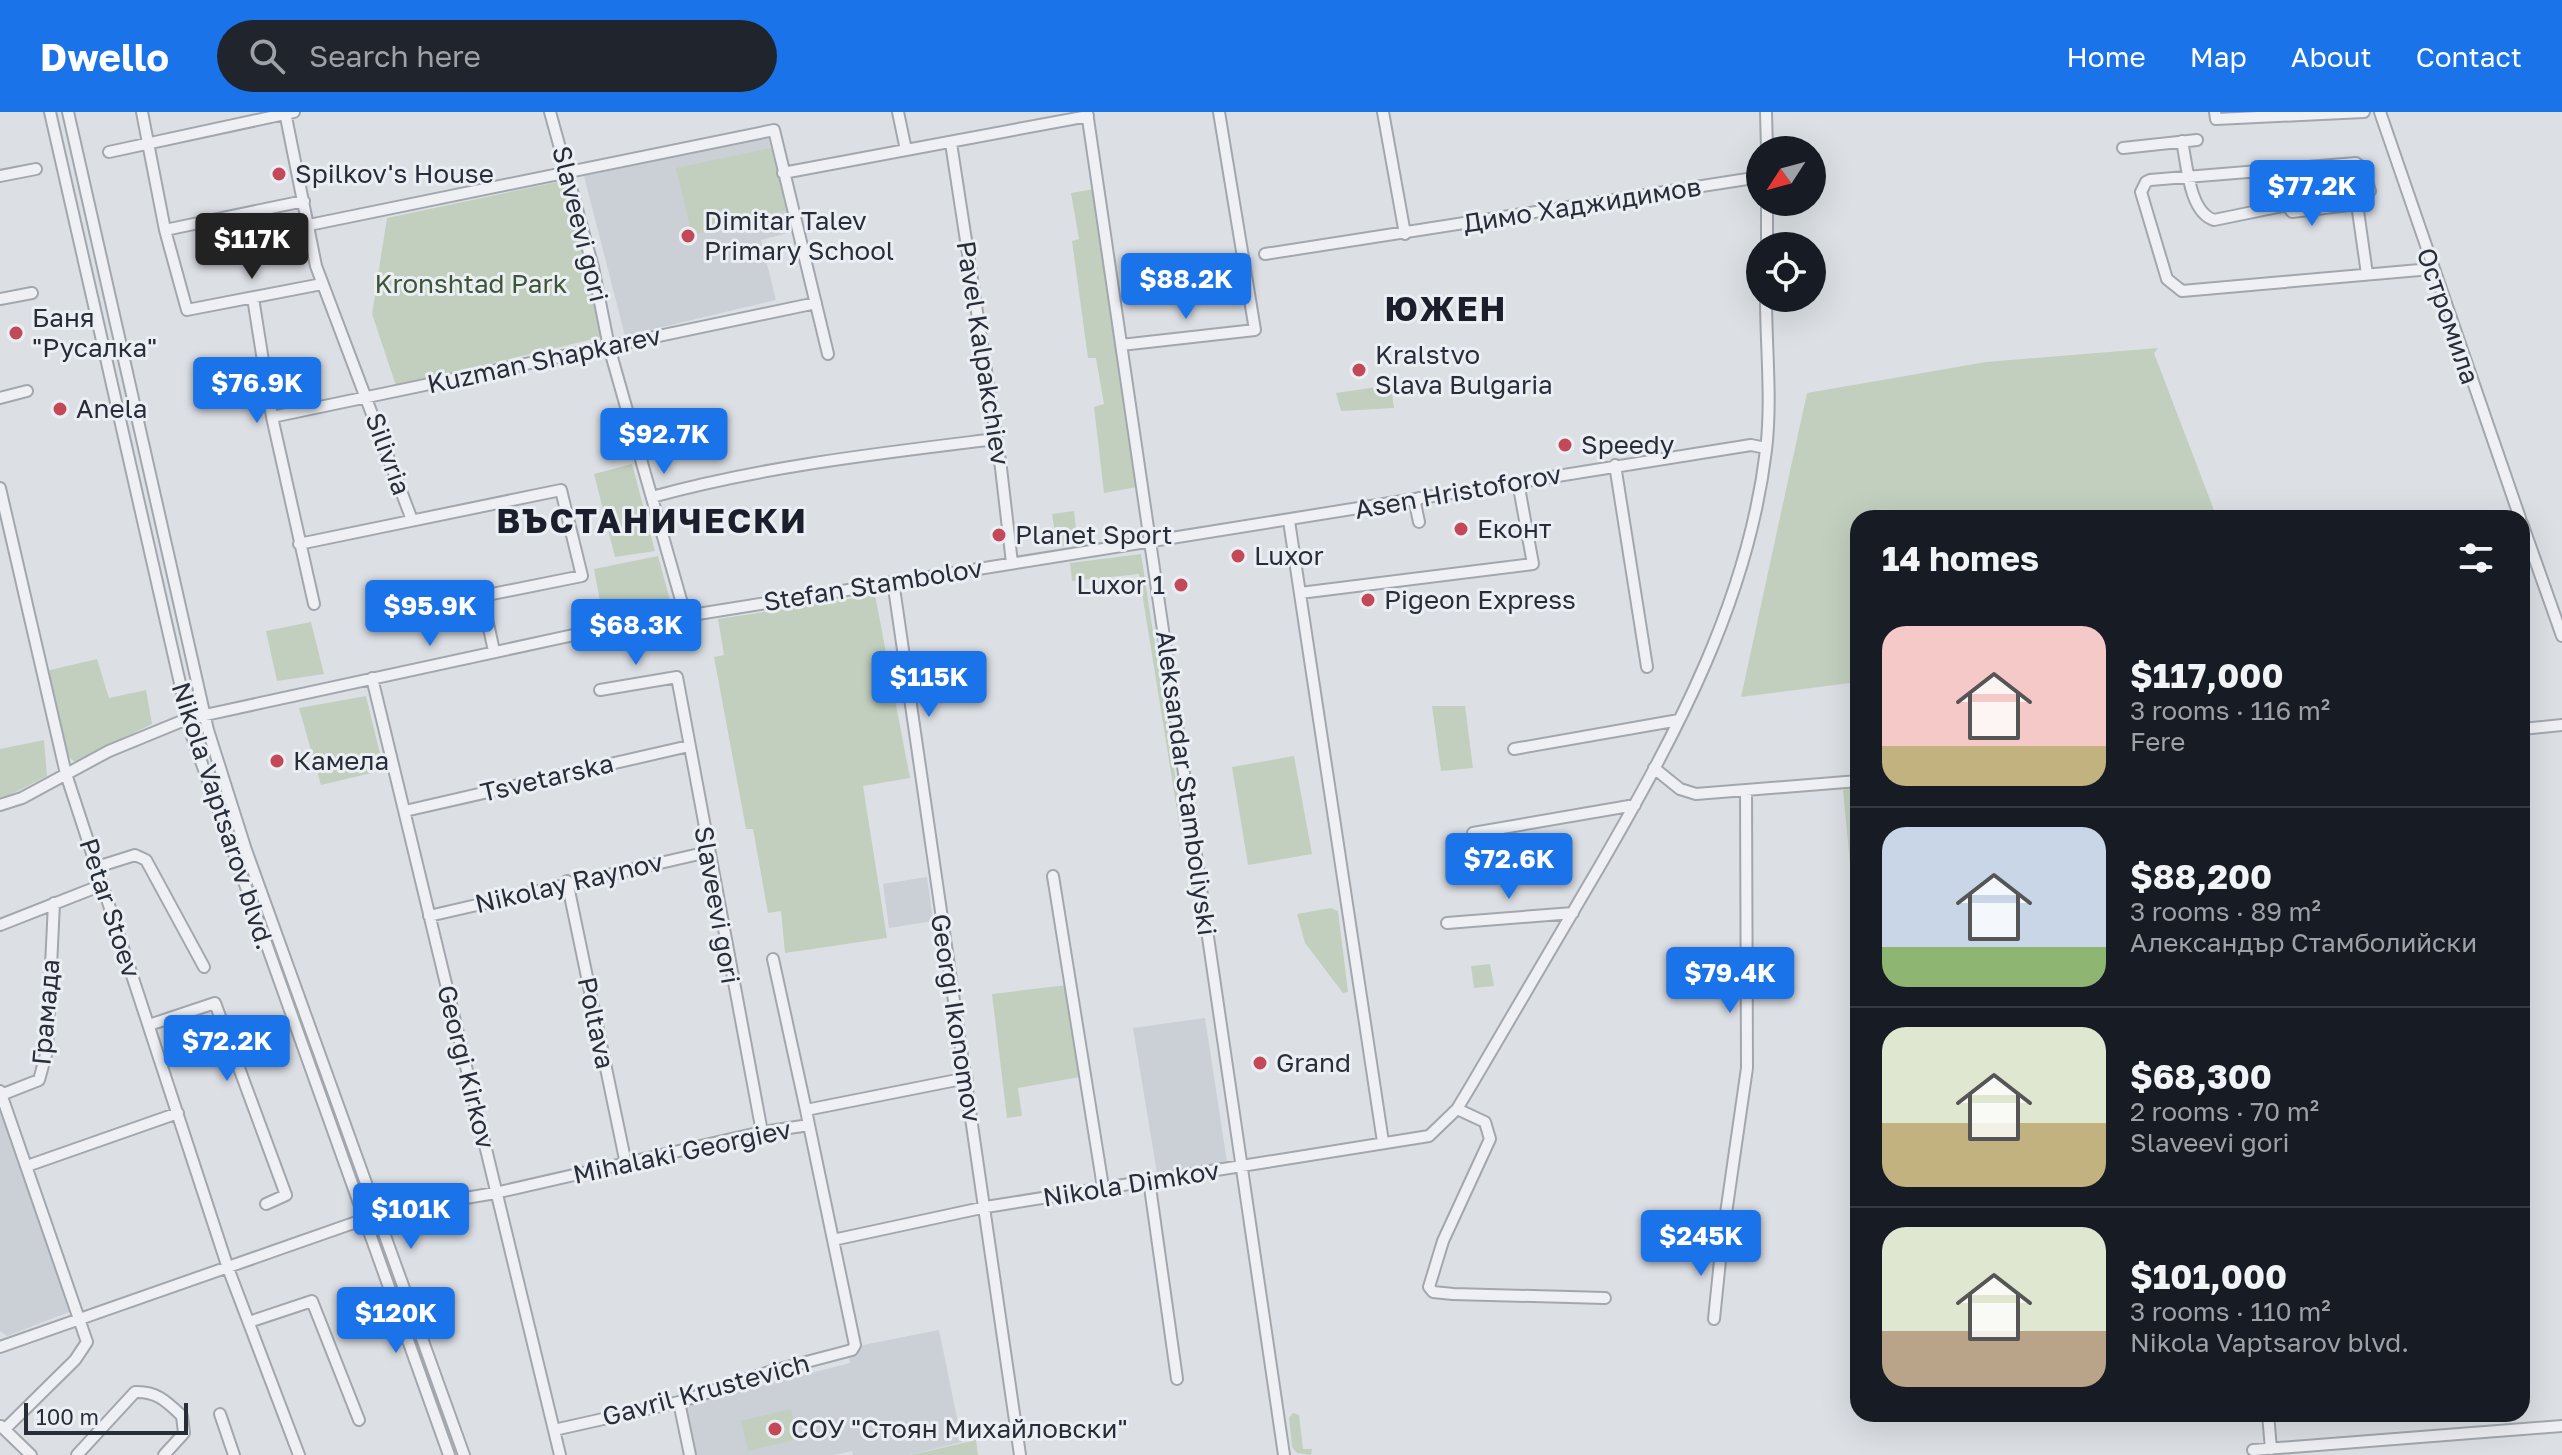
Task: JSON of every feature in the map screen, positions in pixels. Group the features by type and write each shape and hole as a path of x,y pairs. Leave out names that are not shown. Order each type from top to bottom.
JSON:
{"street":[{"name":"Nikola Vaptsarov blvd.","path":"50,112 187,719 219,819 449,1455"},
{"name":"Nikola Vaptsarov blvd.","path":"68,112 203,714 238,828 464,1455"},
{"path":"142,112 165,230 187,310 322,284"},
{"name":"Slaveevi gori","path":"550,112 569,174 609,347 685,614"},
{"path":"898,112 906,150"},
{"path":"1121,345 1255,330 1219,112"},
{"path":"1383,112 1405,234"},
{"path":"1766,112 1767,136"},
{"path":"2215,112 2216,119 2364,112"},
{"name":"Остромила","path":"2380,112 2431,269 2517,510"},
{"path":"109,152 148,146 288,113"},
{"name":"Silivria","path":"288,113 322,284 412,520"},
{"path":"783,173 951,143 1087,114"},
{"name":"Aleksandar Stamboliyski","path":"1087,114 1284,1455"},
{"path":"309,225 774,130 828,354"},
{"path":"2123,148 2197,140"},
{"path":"2182,141 2200,212 2214,220 2287,205"},
{"name":"Pavel Kalpakchiev","path":"951,143 1012,563"},
{"path":"2283,170 2287,205 2298,213 2357,204 2370,191 2363,169 2356,163 2150,180 2141,192 2167,279 2175,287 2182,291 2431,269"},
{"path":"0,176 36,169"},
{"name":"Димо Хаджидимов","path":"1265,254 1746,179"},
{"path":"165,230 304,201"},
{"path":"2357,204 2367,274"},
{"path":"0,299 32,293"},
{"path":"253,298 272,417 314,604"},
{"name":"Kuzman Shapkarev","path":"272,417 816,303"},
{"path":"1605,1298 1453,1294 1433,1292 1429,1287 1443,1241 1490,1139 1485,1122 1457,1109 1635,805 1679,720 1726,617 1751,532 1766,448 1766,312"},
{"path":"0,398 27,391"},
{"path":"652,497 688,487 862,456 996,439"},
{"name":"Asen Hristoforov","path":"1151,542 1615,465 1751,445 1766,448"},
{"path":"1615,465 1647,667"},
{"path":"1300,593 1533,564 1518,482"},
{"name":"Petar Stoev","path":"0,488 4,521 66,774 228,1268 299,1455"},
{"path":"299,544 561,490 582,576 482,596 494,651"},
{"path":"1419,498 1415,503 1419,522"},
{"path":"1289,521 1383,1142"},
{"name":"Stefan Stambolov","path":"0,805 109,751 203,714 494,651 685,614 1151,542"},
{"name":"Остромила","path":"2530,546 2562,636"},
{"name":"Georgi Ikonomov","path":"893,581 1020,1455"},
{"name":"Slaveevi gori","path":"600,690 677,677 762,1132"},
{"name":"Georgi Kirkov","path":"372,678 560,1455"},
{"path":"1514,749 1679,720"},
{"path":"2530,728 2562,725"},
{"name":"Tsvetarska","path":"405,811 689,746"},
{"path":"1654,768 1680,789 1696,794 1850,782"},
{"path":"1714,1319 1747,1068 1746,790"},
{"path":"1473,833 1635,805"},
{"name":"Nikolay Raynov","path":"429,916 567,881 708,852"},
{"path":"97,867 135,855 146,860 204,967"},
{"path":"1053,876 1103,1187"},
{"name":"Poltava","path":"567,881 626,1164"},
{"path":"0,925 102,885"},
{"name":"Грамада","path":"1,1093 39,1080 47,1051 54,903"},
{"path":"1447,923 1573,913"},
{"path":"773,959 806,1110"},
{"path":"149,1025 215,1003 286,1195 266,1204"},
{"name":"Mihalaki Georgiev","path":"378,1213 495,1193 762,1132 809,1125 806,1110 967,1078"},
{"path":"1,1093 87,1342 75,1360 2,1427 26,1453"},
{"name":"Nikola Dimkov","path":"833,1240 986,1207 1429,1136 1457,1109"},
{"path":"27,1166 178,1113"},
{"path":"809,1125 833,1240"},
{"path":"1149,1180 1177,1379"},
{"path":"0,1347 365,1219"},
{"name":"Gavril Krustevich","path":"554,1430 679,1402 772,1371 847,1352 855,1345 833,1240"},
{"path":"249,1322 312,1301 359,1420"},
{"path":"77,1455 135,1392 148,1392 163,1398 182,1416 184,1433 164,1455"},
{"path":"679,1402 690,1455"},
{"path":"220,1414 234,1455"},
{"path":"2269,1422 2271,1449"},
{"path":"2253,1450 2562,1426"}],"shaded area":[{"name":"Dimitar Talev Primary School","path":"768,137 792,232 761,240 776,300 625,336 584,176"},
{"path":"927,877 933,921 889,928 883,884"},
{"path":"1205,1018 1227,1162 1157,1173 1133,1028"},
{"path":"0,1104 72,1311 7,1336 0,1331"},
{"path":"939,1330 962,1442 910,1455 853,1455 852,1451 834,1455 691,1455 680,1407 850,1363 848,1348"}],"green space":[{"path":"771,148 786,210 692,235 676,168"},
{"name":"Kronshtad Park","path":"566,180 602,337 396,386 372,314 387,218"},
{"path":"1094,189 1137,487 1104,493 1094,407 1104,404 1096,358 1088,358 1072,241 1079,239 1071,193"},
{"path":"2158,348 2154,353 2214,510 1850,510 1850,683 1741,697 1807,393 1986,362"},
{"path":"1391,385 1394,408 1341,411 1336,393"},
{"path":"632,464 655,551 615,557 594,474"},
{"path":"1074,511 1078,545 1057,546 1052,514"},
{"path":"1141,554 1184,834 1181,835 1139,574 1072,581 1070,563"},
{"path":"658,556 671,604 603,618 594,569"},
{"path":"875,595 910,778 863,786 887,938 785,953 781,911 768,913 753,829 746,829 714,657 724,655 718,619"},
{"path":"311,622 324,674 277,681 266,631"},
{"path":"97,659 109,698 146,690 152,724 75,762 66,755 46,671"},
{"path":"366,696 384,770 321,785 299,708"},
{"path":"1432,706 1465,706 1473,768 1441,771"},
{"path":"44,740 47,776 0,800 0,749"},
{"path":"1294,756 1312,854 1248,865 1232,767"},
{"path":"1850,788 1850,863 1843,790"},
{"path":"1331,908 1338,911 1348,992 1343,993 1305,943 1297,914"},
{"path":"1490,964 1494,986 1474,988 1471,966"},
{"path":"1067,985 1080,1077 1018,1088 1022,1116 1007,1118 992,994"},
{"path":"791,1409 798,1439 748,1451 741,1421"},
{"path":"1293,1413 1299,1415 1303,1449 1312,1449 1311,1455 1297,1453 1292,1447 1289,1418"},
{"path":"976,1440 978,1455 911,1455"}],"place":[{"name":"Spilkov's House","path":"279,174"},
{"name":"Dimitar Talev Primary School","path":"688,236"},
{"name":"Баня \"Русалка\"","path":"16,333"},
{"name":"Kralstvo Slava Bulgaria","path":"1359,370"},
{"name":"Anela","path":"60,409"},
{"name":"Speedy","path":"1565,445"},
{"name":"Еконт","path":"1461,529"},
{"name":"Planet Sport","path":"999,535"},
{"name":"Luxor","path":"1238,556"},
{"name":"Luxor 1","path":"1181,585"},
{"name":"Pigeon Express","path":"1368,600"},
{"name":"Камела","path":"277,761"},
{"name":"Grand","path":"1260,1063"},
{"name":"СОУ \"Стоян Михайловски\"","path":"775,1429"}],"district":[{"name":"ЮЖЕН","path":"1446,309"},
{"name":"ВЪСТАНИЧЕСКИ","path":"652,521"}]}
